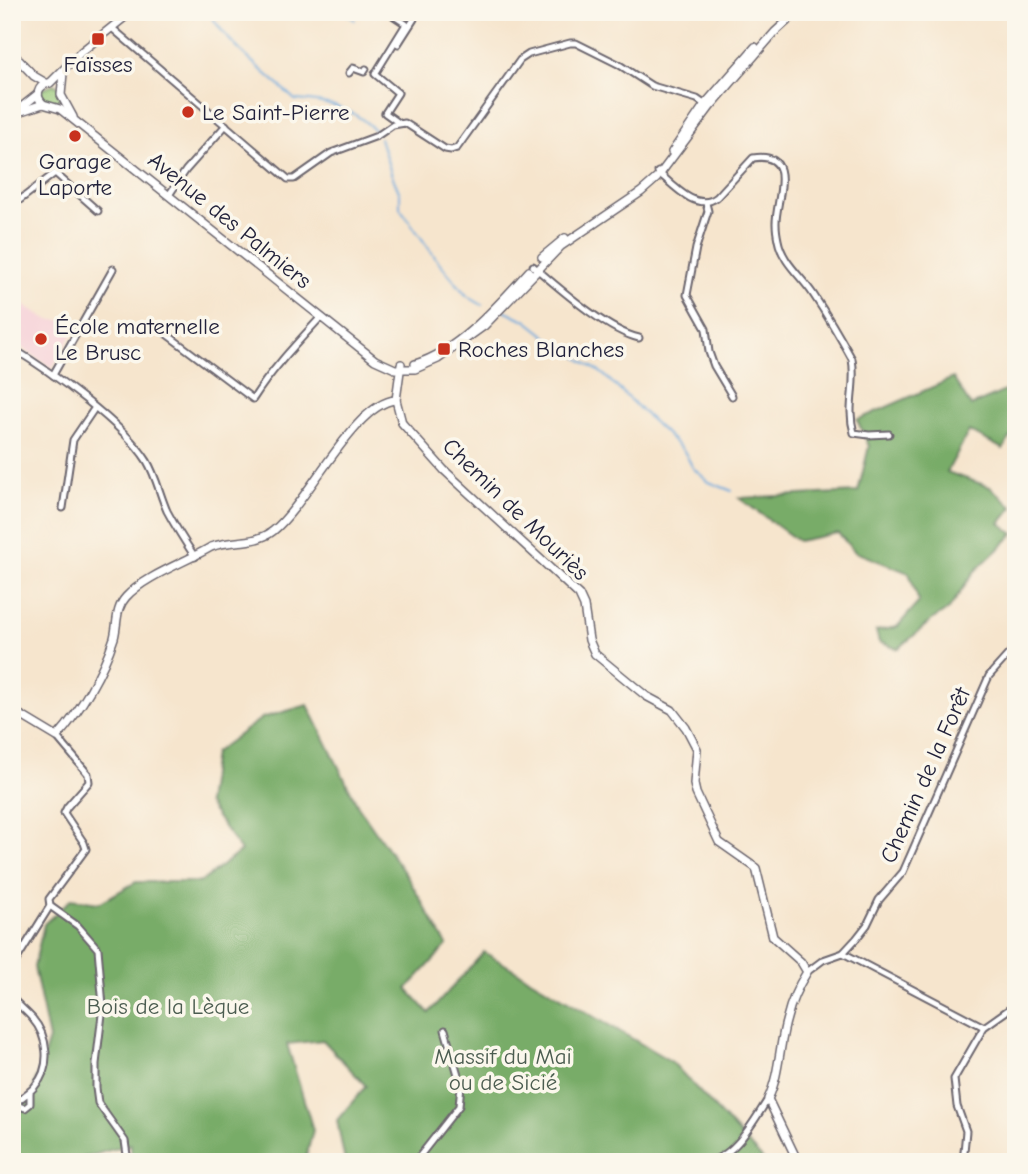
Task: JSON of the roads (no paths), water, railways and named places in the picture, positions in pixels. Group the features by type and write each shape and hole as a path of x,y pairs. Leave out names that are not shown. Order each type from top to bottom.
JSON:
{"street":[{"path":"13,115 81,52 131,12"},
{"path":"57,737 93,684 114,638 118,611 126,598 153,579 220,544 253,540 271,532 305,496 356,426 378,405 396,400 401,367 415,369 426,365 469,338 495,316 558,242 599,217 659,173 708,106 772,28 790,12"},
{"path":"708,106 775,32 797,12"},
{"path":"375,74 406,24 394,16"},
{"path":"390,49 395,48 414,19"},
{"path":"112,28 288,179 294,179 331,153 377,136 400,123"},
{"path":"349,73 353,68 364,72 364,68 375,74 398,93 385,113 451,150 457,148 520,60 528,54 570,43 576,43 618,64 652,86 708,106"},
{"path":"12,54 34,76 56,85 61,93"},
{"path":"13,115 43,104 52,106 58,102 63,70"},
{"path":"34,76 43,104"},
{"name":"Avenue des Palmiers","path":"61,93 73,118"},
{"name":"Avenue des Palmiers","path":"52,106 73,118 364,351 383,364 401,367"},
{"path":"169,195 186,170 226,125"},
{"path":"659,173 694,201 706,203 717,197 753,158 762,157 778,166 782,174 775,223 778,241 783,256 824,310 852,359 849,408 854,433 889,434"},
{"path":"12,206 55,173 98,211"},
{"path":"706,203 708,211 696,248 687,295 706,329 714,366 732,396"},
{"path":"535,268 618,330 639,338"},
{"path":"53,376 113,269"},
{"path":"165,333 254,399 268,376 321,317"},
{"path":"12,348 53,376 119,429 147,462 168,511 195,557"},
{"name":"Chemin de Mouriès","path":"396,400 402,423 412,437 509,532 552,567 579,595 584,606 589,640 595,654 646,696 672,710 686,728 697,749 696,793 719,842 756,868 774,937 801,962 807,972"},
{"path":"63,508 73,440 94,409"},
{"name":"Chemin de la Forêt","path":"807,972 823,961 843,953 862,932 879,900 903,872 989,676 1016,646"},
{"path":"12,710 57,737 88,774 89,782 64,813 86,849 49,899 50,906 12,967"},
{"path":"50,906 78,926 98,949 103,1006 96,1088 98,1103 125,1141 128,1162"},
{"path":"843,953 984,1027"},
{"path":"702,1162 724,1155 736,1144 768,1099 773,1089 787,1017 797,989 807,972"},
{"path":"12,998 32,1017 44,1040 46,1065 37,1084 30,1091"},
{"path":"963,1162 966,1131 953,1090 954,1079 984,1027 1007,1010 1016,1007"},
{"path":"415,1162 459,1106 461,1085 445,1030"},
{"path":"768,1099 798,1162"},
{"path":"667,1162 672,1159 688,1162"}],"waterway":[{"path":"209,12 227,37 295,100 318,102 350,112 377,133"},
{"path":"344,12 355,20"},
{"path":"380,138 400,194 400,208 467,296 482,305"},
{"path":"504,310 527,321 603,374 684,451 693,468 709,482 732,491"}],"place":[{"name":"Faïsses","path":"98,39"},
{"name":"Le Saint-Pierre","path":"188,112"},
{"name":"Garage Laporte","path":"75,136"},
{"name":"École maternelle Le Brusc","path":"41,339"},
{"name":"Roches Blanches","path":"444,349"}],"park label":[{"name":"Bois de la Lèque","path":"168,1006"},
{"name":"Massif du Mai ou de Sicié","path":"503,1069"}]}
